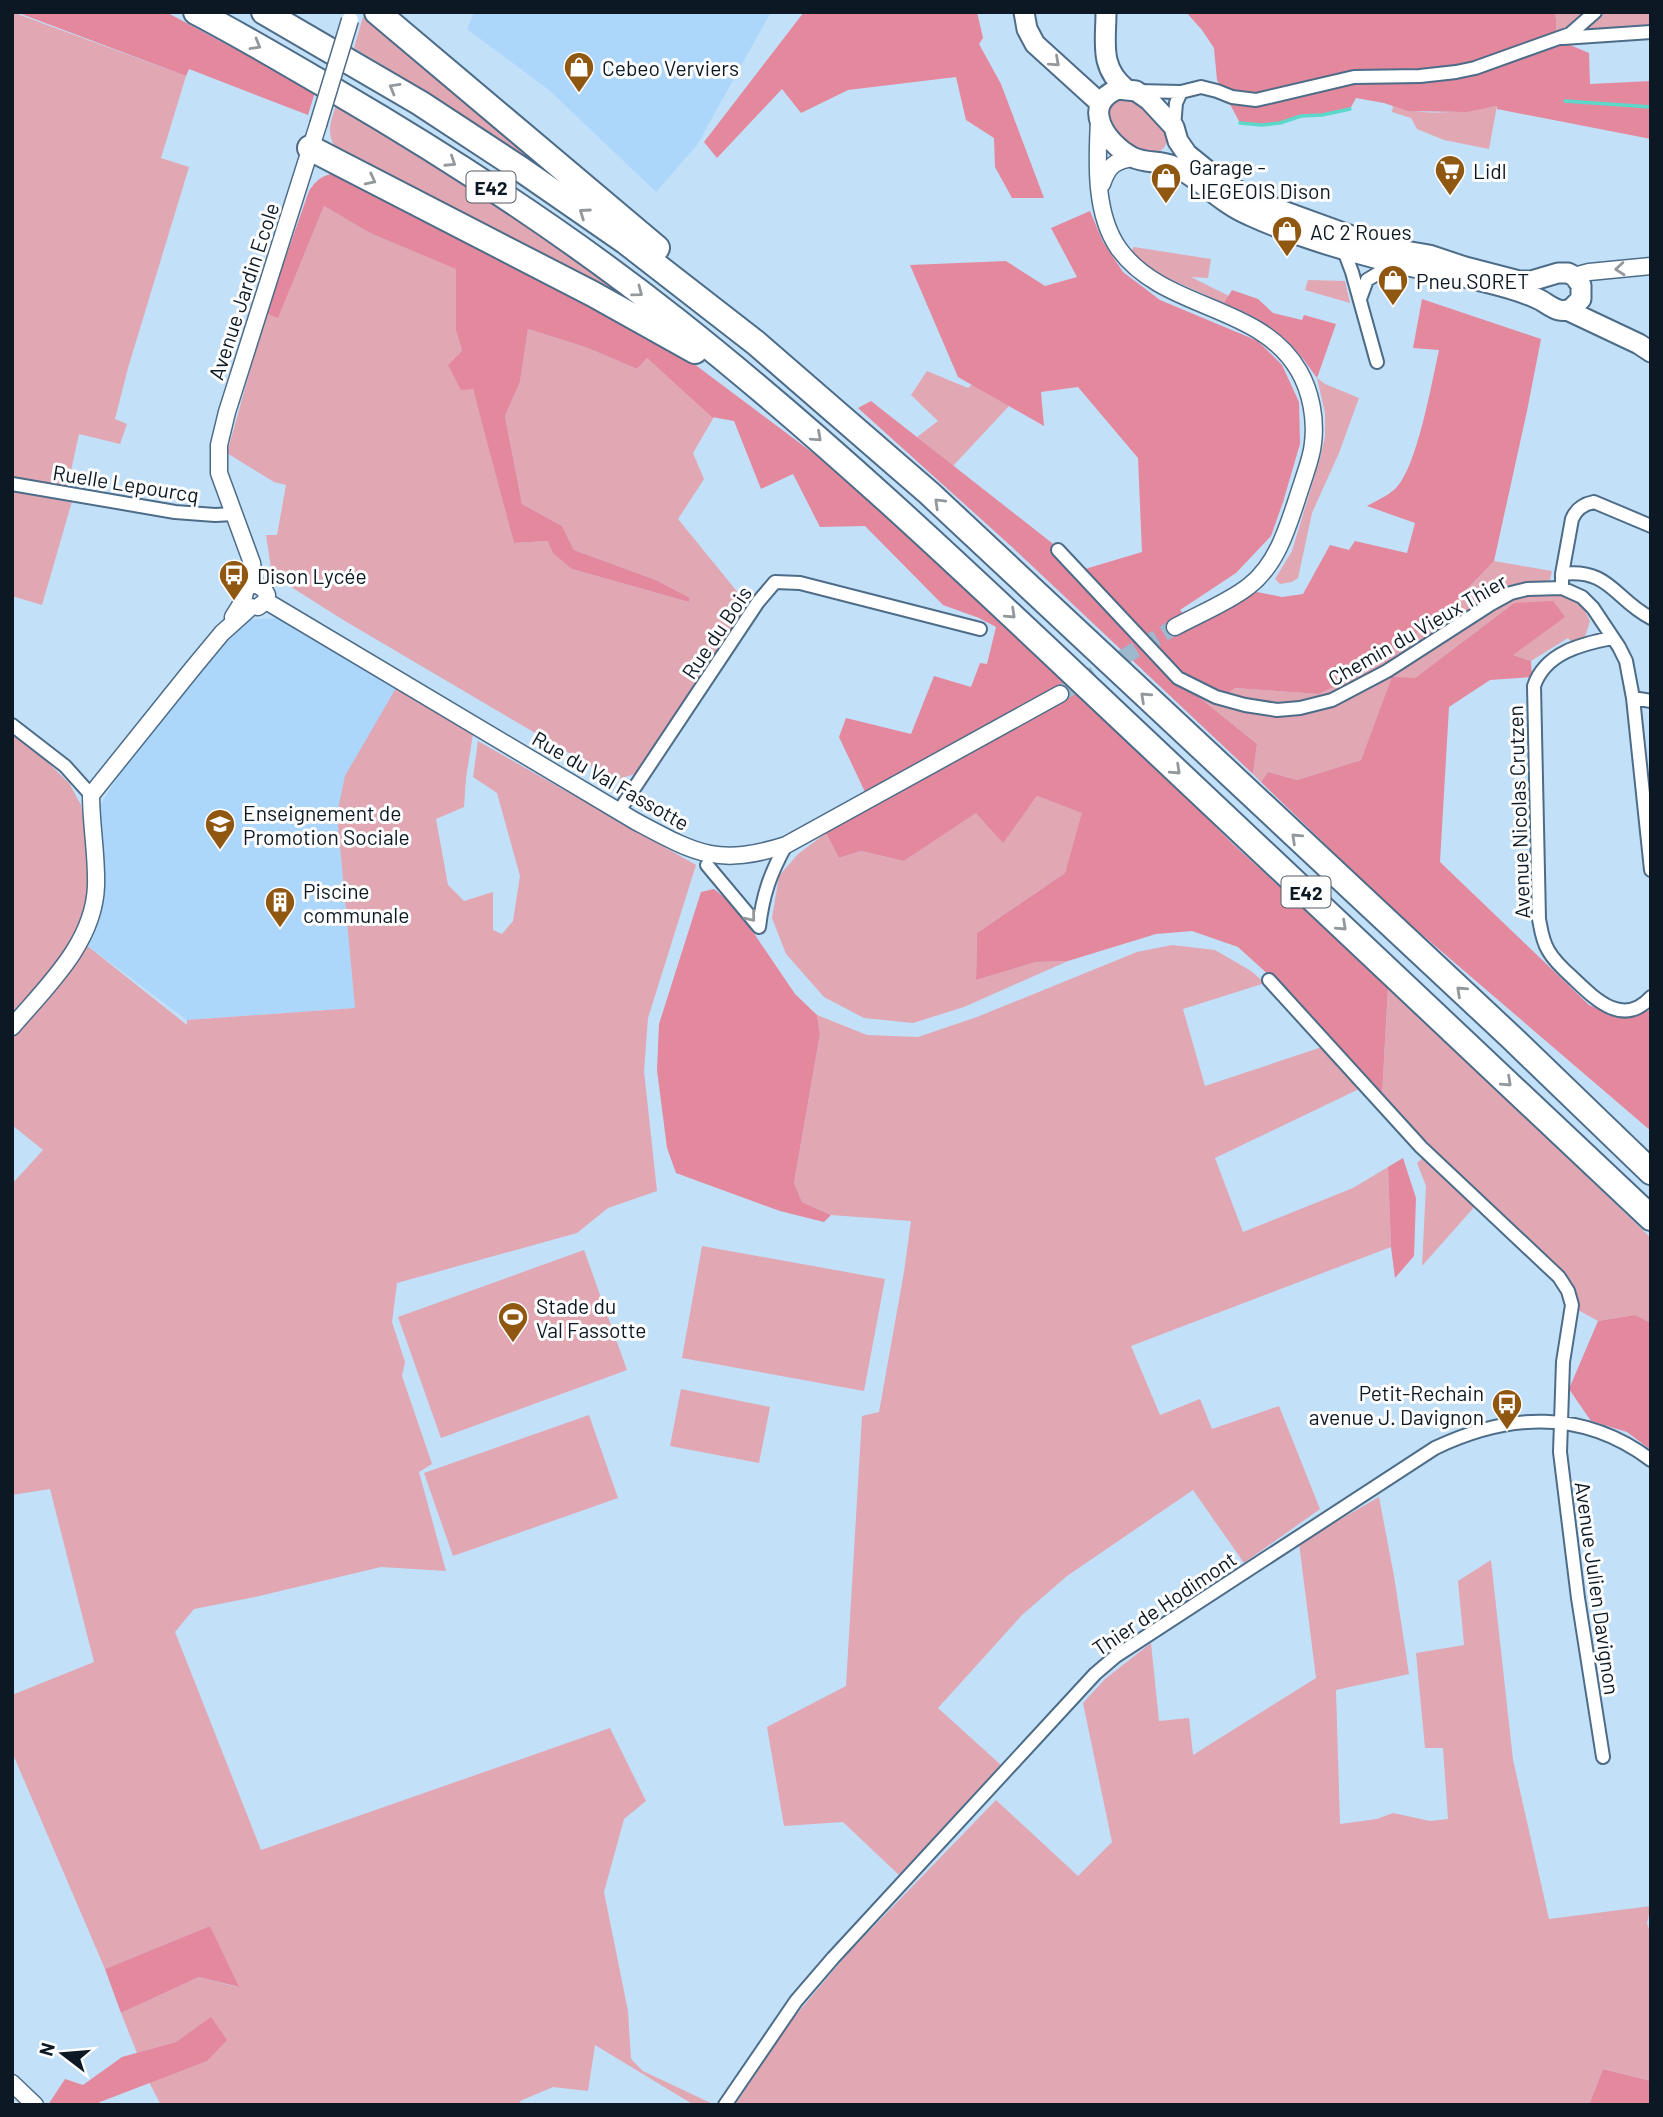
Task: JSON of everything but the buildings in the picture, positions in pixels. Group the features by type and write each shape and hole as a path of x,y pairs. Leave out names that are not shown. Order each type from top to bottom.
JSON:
{"highway":[{"name":"E42","path":"196,12 403,131 504,196 667,313 799,421 961,567 1651,1218"},
{"name":"E42","path":"264,12 420,103 522,170 626,242 756,343 929,493 1511,1037 1651,1172"},
{"path":"377,12 651,242 756,343"},
{"path":"314,137 699,353 764,394"},
{"path":"1511,1037 1651,1151"}],"main road":[{"path":"1024,12 1027,29 1035,44 1099,111 1110,139 1134,158 1145,162 1162,162 1183,171 1222,201 1247,215 1395,263 1485,282 1532,296 1558,310 1567,310 1651,352"},
{"path":"1106,12 1105,61 1118,83 1159,108 1193,159 1229,187 1258,202 1382,247 1429,256 1519,281 1531,281 1562,272 1574,276 1581,285 1582,294 1578,304 1567,310"},
{"path":"1099,111 1111,92 1131,90"},
{"path":"1162,162 1173,154 1176,134"},
{"path":"1548,303 1544,290 1552,276"},
{"path":"1582,294 1598,312 1651,340"}],"street":[{"path":"1131,90 1181,92 1201,87 1232,97 1256,100 1354,77 1420,76 1456,72 1475,68 1570,34 1595,12"},
{"name":"Avenue Jardin Ecole","path":"253,603 267,595 264,589 255,584 252,563 219,474 219,445 351,16"},
{"path":"1555,39 1651,32"},
{"path":"1176,134 1176,103 1181,92"},
{"path":"1099,111 1100,189 1105,220 1114,240 1144,275 1174,292 1265,333 1293,362 1309,393 1313,416 1313,444 1283,539 1272,561 1248,587 1175,626"},
{"path":"1100,189 1114,163 1134,158"},
{"path":"1343,248 1377,362"},
{"path":"1360,299 1367,280 1395,263"},
{"path":"1574,276 1651,266"},
{"name":"Ruelle Lepourcq","path":"12,484 175,512 234,514"},
{"path":"1651,526 1603,504 1587,503 1574,513 1562,573 1562,588 1582,597 1593,608 1626,661 1645,766 1651,870"},
{"name":"Chemin du Vieux Thier","path":"1058,550 1178,678 1216,697 1277,710 1300,708 1332,700 1387,671 1510,593 1527,589 1562,588"},
{"path":"1562,573 1587,573 1604,581 1639,612 1651,618"},
{"name":"Rue du Bois","path":"619,811 758,602 775,582 800,583 981,629"},
{"path":"91,795 222,634 253,603"},
{"name":"Rue du Val Fassotte","path":"253,603 619,811 689,849 710,855 752,854 786,845 1060,694"},
{"name":"Avenue Nicolas Crutzen","path":"1612,638 1578,646 1548,662 1537,678 1534,693 1539,919 1542,936 1557,962 1595,999 1619,1010 1638,1009 1651,997"},
{"path":"1633,698 1651,701"},
{"path":"12,725 65,766 91,795 96,885 90,920 81,941 12,1027"},
{"path":"707,865 759,927 770,874 786,845"},
{"name":"Avenue Julien Davignon","path":"1269,980 1421,1147 1559,1277 1568,1291 1572,1305 1563,1362 1560,1452 1576,1585 1602,1757"},
{"name":"Thier de Hodimont","path":"724,2105 782,2020 826,1967 1095,1674 1116,1656 1435,1448 1463,1435 1532,1420 1580,1426 1609,1436 1651,1460"},
{"path":"12,2082 35,2105"}],"shaded area":[{"path":"12,12 186,76 161,158 189,167 115,419 127,424 120,444 79,434 67,489 12,478"},
{"path":"16,12 166,12 315,92 308,115 189,69 186,76"},
{"path":"474,12 771,12 697,145 656,192 549,90 467,29"},
{"path":"804,12 977,12 983,38 979,44 1001,84 1044,198 1012,198 995,167 994,138 966,120 956,77 848,90 801,113 782,89 717,158 704,142"},
{"path":"1186,12 1554,12 1556,39 1589,53 1590,84 1651,81 1651,139 1497,109 1497,106 1466,112 1408,111 1356,98 1350,109 1301,116 1280,123 1240,123 1217,80 1214,48"},
{"path":"1554,12 1651,12 1651,32 1555,39"},
{"path":"363,17 371,19 562,180 354,48"},
{"path":"1124,98 1145,109 1162,128 1167,142 1159,151 1148,152 1135,147 1123,138 1114,126 1110,114 1113,104"},
{"path":"336,105 516,218 648,313 335,148 330,131"},
{"path":"1393,106 1419,111 1458,112 1497,106 1489,149 1444,140 1417,129 1411,118 1392,112"},
{"path":"342,172 658,337 825,462 921,546 1015,636 1087,699 1234,845 1388,986 1382,1096 1271,977 1238,947 1192,931 1156,934 1068,961 1036,962 976,980 977,933 1065,873 1082,813 1037,796 1003,843 976,813 904,861 861,851 839,858 826,833 1062,701 1050,689 866,794 839,737 846,718 911,734 934,676 971,687 980,663 987,664 996,627 943,605 865,526 820,527 793,474 761,489 734,421 712,417 647,358 637,369 588,348 528,329 520,382 505,416 522,504 562,526 574,550 656,580 690,598 689,602 572,569 553,553 548,541 514,543 473,389 461,390 448,365 462,351 456,331 456,269 370,233 324,206 278,318 266,313 309,191 323,177"},
{"path":"324,206 370,233 457,269 456,331 514,543 548,541 572,569 689,602 690,598 656,580 574,550 562,526 522,504 505,416 520,382 528,329 588,348 637,369 647,358 714,417 693,453 704,479 678,519 748,605 635,774 615,780 272,575 266,535 277,535 286,485 274,482 227,453 266,313 278,317"},
{"path":"1090,211 1103,242 1123,272 1160,300 1258,341 1282,365 1299,402 1300,444 1271,536 1236,573 1180,610 1195,627 1257,592 1282,597 1303,594 1330,545 1349,550 1355,541 1407,553 1415,523 1367,506 1392,492 1403,479 1423,424 1439,350 1413,348 1422,299 1541,339 1494,561 1447,610 1368,670 1319,694 1235,688 1226,695 1184,685 1257,744 1253,774 1012,547 858,408 871,401 1085,569 1142,552 1138,458 1078,387 1041,392 1044,426 958,377 910,265 1006,261 1045,286 1077,277 1051,228"},
{"path":"1134,247 1211,259 1208,278 1191,277 1229,296 1224,303 1149,270 1130,252"},
{"path":"1308,280 1345,281 1350,303 1305,290"},
{"path":"1232,290 1258,299 1273,313 1302,320 1304,315 1336,324 1317,378 1278,333 1254,317 1224,303"},
{"path":"927,371 968,388 972,384 1009,406 953,466 917,437 938,421 911,395"},
{"path":"1317,378 1359,398 1339,453 1312,513 1298,578 1280,584 1275,579 1292,551 1325,436 1325,413"},
{"path":"12,489 73,498 42,605 12,596"},
{"path":"1494,561 1552,571 1550,580 1512,588 1375,673 1325,698 1294,704 1261,703 1226,695 1235,688 1319,694 1368,670 1447,610"},
{"path":"1557,592 1582,605 1590,621 1585,637 1573,644 1568,638 1531,661 1513,655 1514,603 1415,678 1392,678 1361,760 1297,780 1268,772 1261,782 1253,774 1257,744 1184,685 1287,713 1339,704 1497,606 1527,593"},
{"path":"1553,601 1565,617 1513,655 1531,661 1532,677 1490,680 1449,707 1440,862 1589,1005 1618,1017 1651,1010 1651,1131 1392,909 1261,782 1268,772 1297,780 1361,760 1392,677 1415,678 1514,603"},
{"name":"Enseignement de Promotion Sociale","path":"278,618 396,688 337,814 355,1008 187,1020 85,944 98,809 123,768 243,620"},
{"path":"396,688 473,734 464,807 436,819 448,885 464,901 493,892 493,930 502,934 513,921 520,876 497,793 473,777 478,741 696,865 648,1018 644,1071 657,1191 608,1208 577,1233 397,1283 392,1322 405,1362 402,1376 432,1464 419,1472 446,1571 381,1567 194,1609 175,1632 261,1850 610,1728 646,1801 624,1819 604,1892 628,2011 631,2059 643,2071 715,2105 694,2105 595,2045 588,2091 553,2087 520,2101 521,2105 161,2105 149,2082 207,2061 211,2018 176,2042 137,2053 121,2013 199,1977 237,1987 210,1926 105,1969 12,1752 12,1695 94,1662 50,1489 12,1495 12,1184 43,1150 12,1125 12,1037 85,944 187,1025 187,1020 355,1008 337,814 345,776"},
{"path":"12,733 37,752 69,783 81,805 87,847 89,901 76,937 12,1016"},
{"path":"1037,796 1083,813 1065,873 977,933 976,980 1036,962 1068,961 964,1007 913,1023 864,1018 824,997 786,954 772,918 779,876 798,854 826,833 839,858 861,851 904,861 977,812 1003,842"},
{"path":"714,889 736,907 795,994 817,1015 820,1034 794,1183 802,1202 831,1215 824,1222 780,1211 676,1173 667,1148 657,1070 659,1024 701,892"},
{"path":"1172,945 1215,950 1251,971 1265,983 1183,1009 1205,1086 1322,1047 1359,1089 1215,1158 1243,1232 1353,1188 1388,1167 1391,1247 1131,1346 1160,1415 1200,1399 1212,1429 1279,1406 1320,1509 1244,1563 1193,1490 1067,1576 1022,1615 938,1708 1001,1765 899,1875 843,1822 784,1826 767,1727 846,1686 862,1416 879,1412 911,1221 831,1215 802,1202 794,1183 820,1034 817,1015 867,1035 918,1037 977,1017 1137,952"},
{"path":"1388,986 1651,1238 1651,1323 1635,1315 1598,1321 1576,1309 1571,1281 1515,1231 1382,1096"},
{"path":"1425,1156 1476,1205 1422,1266 1426,1186 1417,1163"},
{"path":"1403,1158 1416,1198 1414,1256 1395,1278 1388,1167"},
{"path":"702,1246 885,1279 864,1391 682,1358"},
{"name":"Stade du Val Fassotte","path":"584,1250 627,1370 441,1438 398,1317"},
{"path":"1635,1315 1651,1323 1651,1450 1627,1432 1591,1421 1569,1389 1598,1321"},
{"path":"681,1389 770,1407 759,1463 670,1446"},
{"path":"589,1415 618,1498 453,1556 424,1473"},
{"path":"1379,1497 1409,1674 1336,1690 1340,1824 1377,1819 1393,1813 1430,1821 1448,1819 1443,1748 1425,1748 1416,1653 1464,1645 1458,1581 1491,1560 1513,1760 1549,1919 1651,1906 1647,1923 1651,1935 1651,2081 1603,2069 1589,2105 735,2105 790,2022 848,1953 996,1800 1078,1876 1112,1842 1083,1703 1105,1679 1151,1643 1159,1721 1189,1718 1193,1755 1316,1678 1299,1543"},
{"path":"210,1926 239,1987 199,1977 121,2013 105,1969"},
{"path":"211,2017 227,2040 207,2061 97,2105 48,2105 65,2079 83,2085 122,2057 176,2042"},
{"path":"1603,2069 1651,2081 1651,2105 1589,2105"}],"waterway":[{"path":"1565,101 1651,107"},
{"path":"1240,123 1280,123 1301,116 1350,109"}],"tunnel":[{"path":"1060,694 1175,627"}],"place":[{"name":"Cebeo Verviers","path":"579,94"},
{"name":"Lidl","path":"1450,197"},
{"name":"Garage - LIEGEOIS Dison","path":"1166,205"},
{"name":"AC 2 Roues","path":"1287,258"},
{"name":"Pneu SORET","path":"1393,307"},
{"name":"Dison Lycée","path":"234,602"},
{"name":"Enseignement de Promotion Sociale","path":"220,851"},
{"name":"Piscine communale","path":"280,929"},
{"name":"Stade du Val Fassotte","path":"513,1344"},
{"name":"Petit-Rechain avenue J. Davignon","path":"1507,1431"}]}
